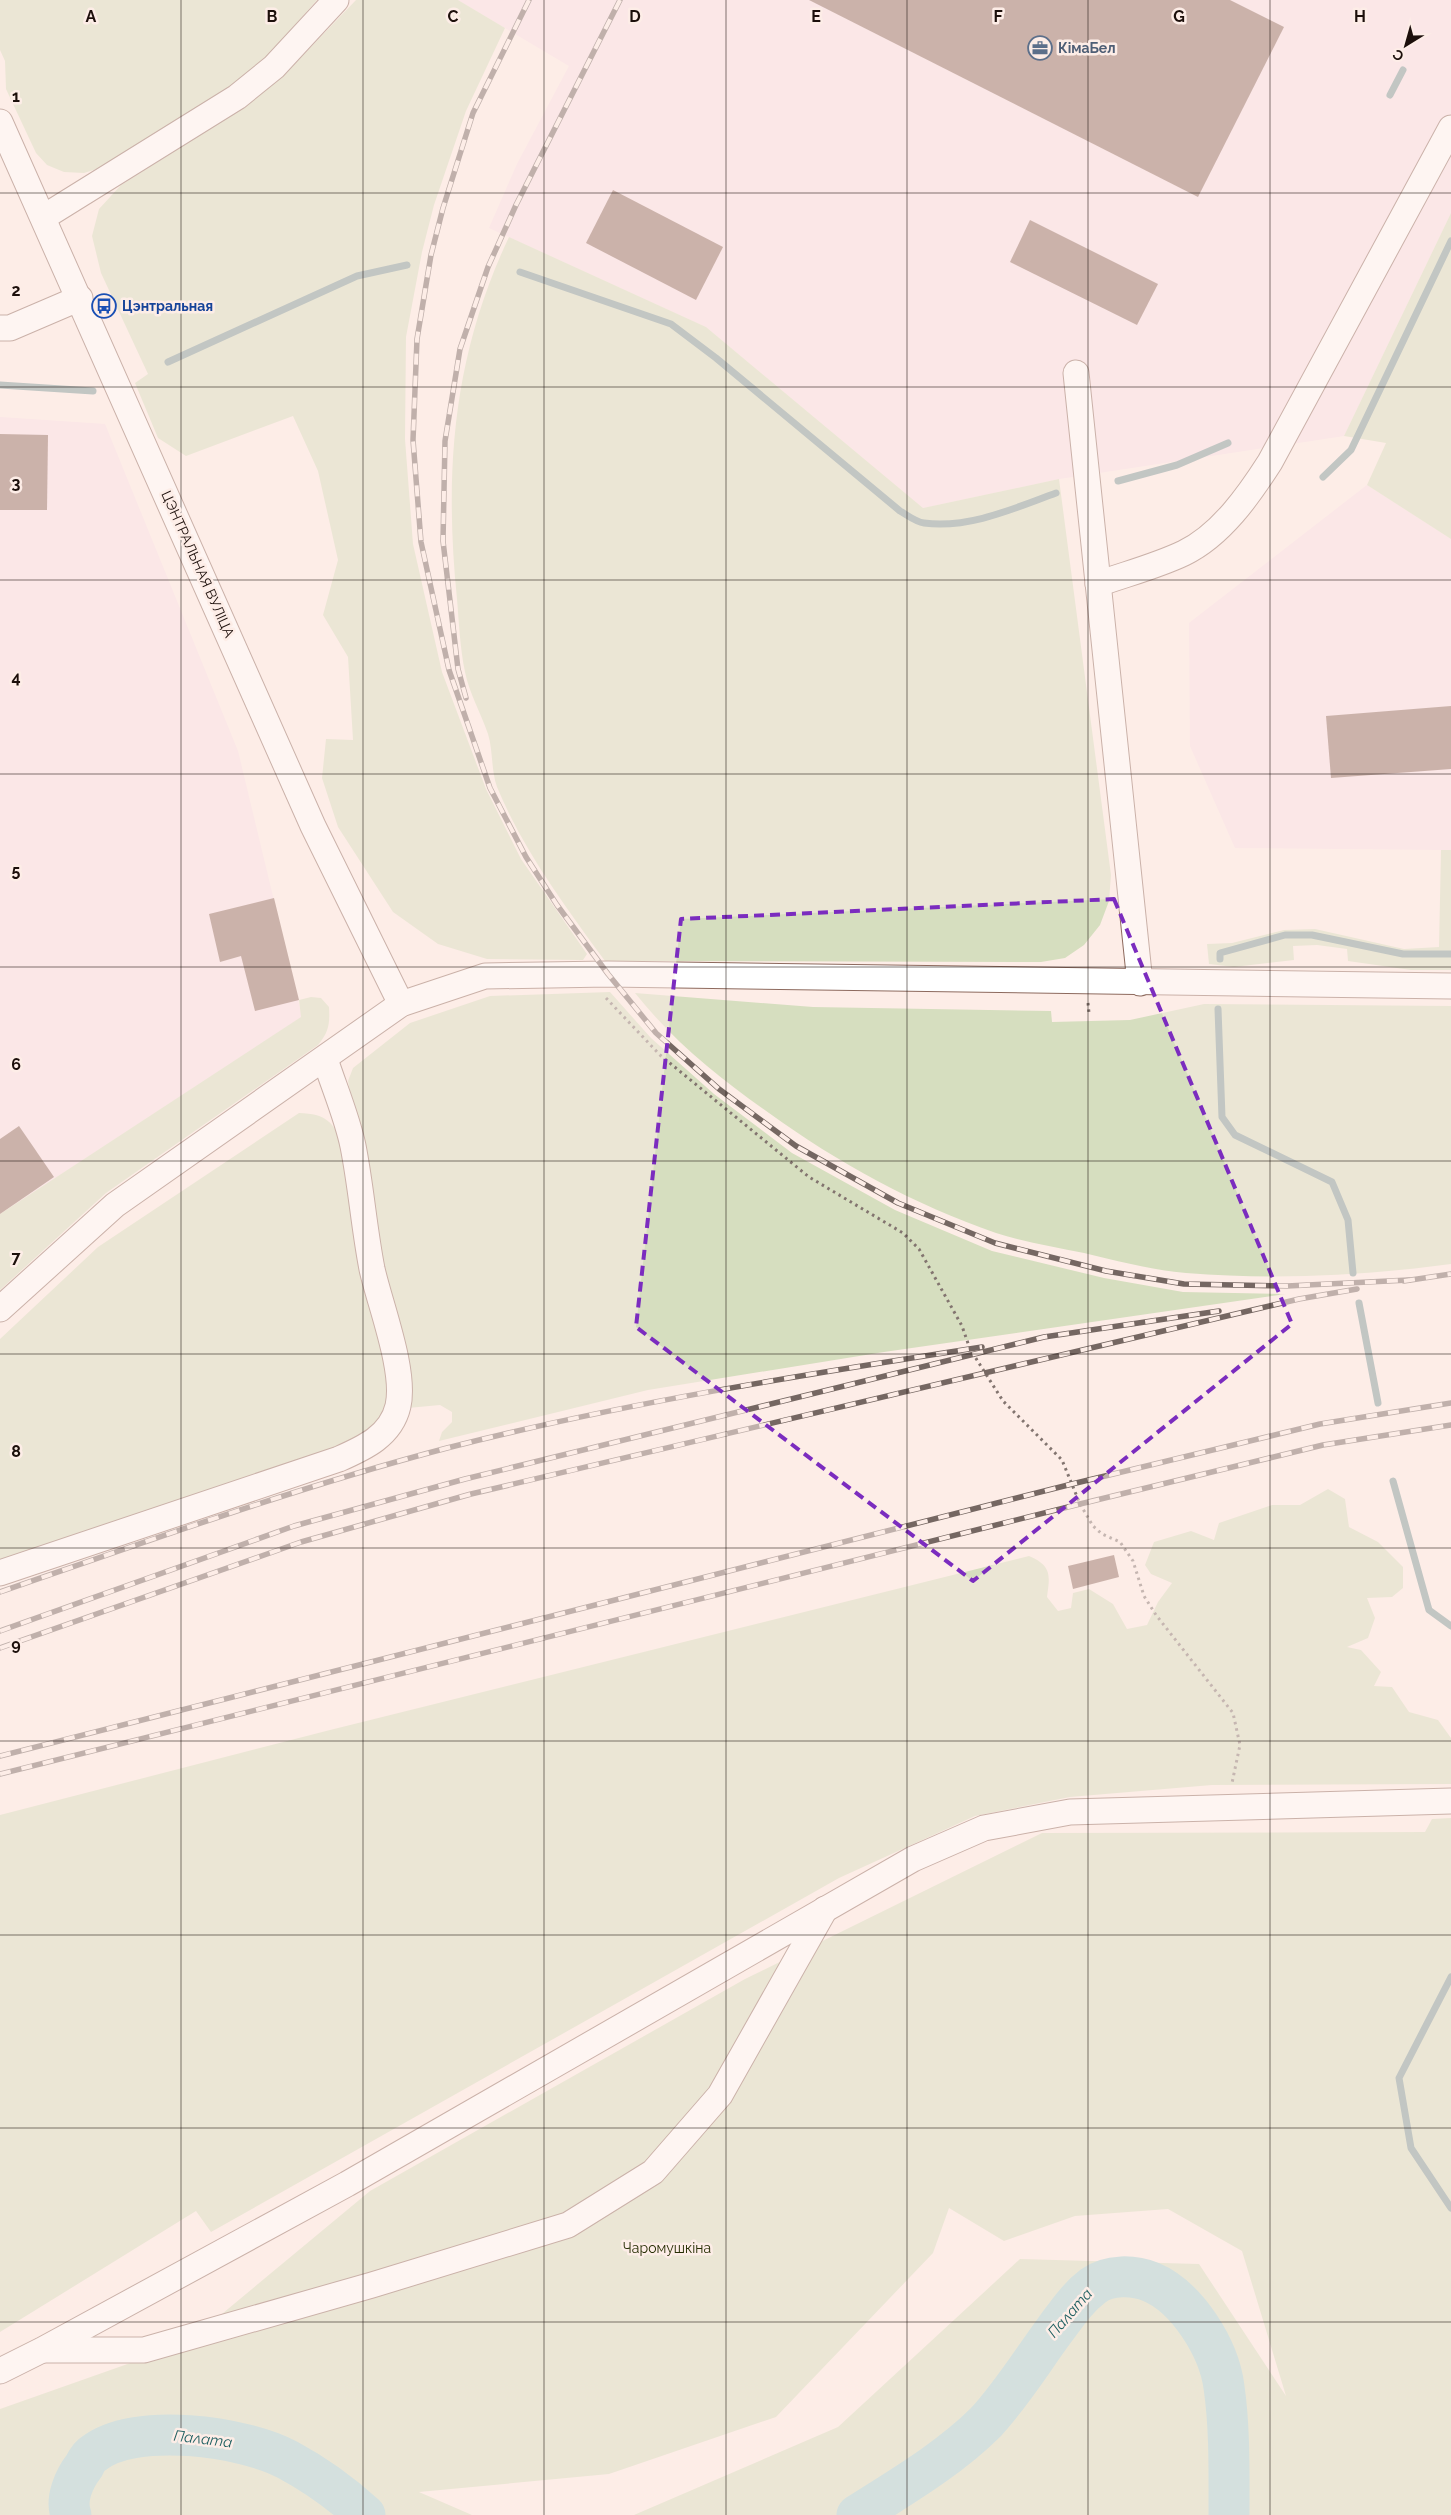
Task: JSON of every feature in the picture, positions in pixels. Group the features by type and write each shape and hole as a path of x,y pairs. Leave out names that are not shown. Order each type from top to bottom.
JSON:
{"street":[{"path":"44,217 237,97 274,67 336,0"},
{"name":"ЦЭНТРАЛЬНАЯ ВУЛІЦА","path":"0,122 44,217 313,826 401,1004"},
{"path":"1098,584 1186,552 1220,527 1246,499 1270,462 1451,128"},
{"path":"0,328 10,328 80,298"},
{"path":"1076,373 1140,983"},
{"path":"0,1309 115,1205 401,1004 485,976 583,974 1451,986"},
{"path":"0,1573 339,1459 366,1447 379,1438 390,1423 398,1407 400,1391 396,1362 372,1269 353,1144 325,1059"},
{"path":"0,2371 347,2184 913,1859 984,1828 1070,1812 1451,1800"},
{"path":"42,2350 144,2350 372,2285 568,2224 653,2172 720,2095 826,1908"}],"path":[{"path":"583,974 660,1054 809,1177 902,1233 919,1249 962,1326 974,1355 1003,1401 1062,1460 1080,1504 1094,1526 1102,1534 1120,1542 1133,1562 1144,1596 1156,1615 1233,1713 1240,1745 1226,1808"}],"highlighted area":[{"path":"1114,899 1292,1324 973,1581 636,1327 681,919"}],"shaded area":[{"path":"458,0 1451,0 1451,213 1344,436 1059,479 923,508 706,327 489,228 517,164 569,66"},
{"path":"0,417 105,424 238,751 302,1017 0,1214"},
{"path":"1367,485 1451,539 1451,850 1235,848 1190,746 1189,623"}],"green space":[{"path":"0,0 317,0 265,59 230,88 103,167 84,173 64,172 47,165 36,153 6,89 5,61 0,50"},
{"path":"356,0 458,0 505,28 466,111 434,205 422,252 406,337 405,439 413,544 442,672 486,789 521,859 587,954 583,960 487,959 438,944 393,912 338,827 322,778 326,739 353,740 348,657 323,615 338,560 318,471 293,416 186,456 158,438 135,383 148,374 101,273 92,236 99,209 121,185 248,105 284,75"},
{"path":"1451,213 1451,539 1367,485 1386,443 1344,436"},
{"path":"509,237 706,327 923,508 1059,479 1111,875 1109,901 1100,925 1084,945 1065,958 1041,962 605,961 546,877 507,810 497,787 488,734 469,688 462,654 453,552 452,505 453,459 457,414 475,325 490,281"},
{"path":"1441,850 1451,850 1451,970 1411,970 1348,961 1347,949 1317,945 1293,946 1294,960 1234,967 1209,964 1207,944 1232,943 1284,930 1315,929 1404,949 1439,947"},
{"path":"610,992 651,1038 714,1094 792,1153 895,1210 992,1251 1104,1278 1183,1292 1286,1294 884,1352 648,1390 439,1441 442,1432 452,1422 452,1412 440,1405 408,1408 348,1081 353,1068 410,1023 490,996"},
{"path":"635,993 813,1007 1051,1011 1052,1022 1130,1020 1204,1004 1451,1006 1451,1264 1318,1276 1186,1273 1135,1265 996,1233 907,1196 822,1149 750,1100 698,1058 666,1028"},
{"path":"311,997 321,998 329,1007 328,1027 318,1045 106,1193 0,1290 0,1214 301,1017 299,1000"},
{"path":"299,1113 316,1115 327,1120 345,1145 393,1392 374,1435 0,1565 0,1339 98,1247"},
{"path":"1328,1489 1345,1499 1349,1527 1378,1542 1403,1567 1403,1588 1392,1597 1367,1598 1375,1618 1368,1638 1347,1647 1361,1650 1381,1672 1374,1686 1392,1687 1409,1712 1438,1720 1451,1738 1451,1784 1212,1785 1070,1797 975,1816 839,1878 211,2232 196,2211 0,2332 0,1815 330,1730 1029,1556 1046,1568 1049,1577 1047,1597 1058,1611 1071,1608 1073,1593 1089,1589 1113,1604 1127,1629 1147,1625 1158,1602 1172,1583 1151,1574 1145,1565 1154,1542 1191,1531 1214,1540 1219,1523 1272,1505 1300,1505"},
{"name":"Чаромушкіна","path":"1451,1818 1451,2515 634,2515 838,2427 1020,2259 1199,2264 1286,2396 1242,2251 1168,2209 1075,2216 1004,2241 949,2208 933,2253 776,2417 609,2474 419,2492 472,2515 0,2515 0,2409 187,2343 370,2191 745,1979 1042,1833 1425,1832 1432,1819"}],"building":[{"path":"809,0 1230,0 1284,27 1198,197"},
{"path":"613,190 723,247 696,300 586,243"},
{"path":"1030,220 1158,284 1137,325 1010,262"},
{"path":"0,434 48,435 47,510 0,510"},
{"path":"1451,706 1451,769 1331,778 1326,716"},
{"path":"274,898 299,1000 255,1011 241,956 220,962 209,914"},
{"path":"19,1126 54,1177 0,1214 0,1139"},
{"path":"1114,1555 1119,1577 1073,1589 1068,1566"}],"waterway":[{"path":"1390,95 1403,70"},
{"path":"1323,477 1351,450 1451,241"},
{"path":"168,362 357,276 407,265"},
{"path":"520,272 671,324 716,358 900,511 918,521 941,524 975,520 1008,511 1056,493"},
{"path":"0,385 93,391"},
{"path":"1118,481 1177,465 1228,443"},
{"path":"1220,959 1220,953 1285,935 1312,935 1403,954 1451,954"},
{"path":"1218,1009 1222,1117 1235,1135 1332,1182 1348,1220 1353,1273"},
{"path":"1359,1303 1378,1403"},
{"path":"1393,1481 1429,1610 1451,1626"},
{"path":"1451,1977 1399,2078 1411,2148 1451,2208"},
{"name":"Палата","path":"857,2515 924,2472 972,2435 1004,2401 1063,2319 1082,2296 1099,2282 1122,2277 1137,2278 1151,2282 1177,2299 1199,2326 1216,2356 1224,2387 1227,2419 1229,2515"},
{"name":"Палата","path":"71,2515 69,2502 72,2489 77,2477 92,2455 111,2444 135,2438 161,2435 218,2439 269,2451 319,2478 365,2515"}],"railway":[{"path":"529,0 473,113 443,208 431,255 417,339 413,440 421,542 449,670 490,788 526,857 557,905 608,974 656,1033 719,1089 796,1146 898,1203 995,1243 1106,1271 1184,1284 1287,1286 1409,1280"},
{"path":"466,698 458,669 443,541 445,441 460,349 488,267 516,205 620,0"},
{"path":"1404,1281 1451,1274"},
{"path":"0,1648 301,1542 471,1494 1299,1299 1357,1289"},
{"path":"0,1631 294,1526 465,1479 1044,1337 1219,1311"},
{"path":"0,1592 278,1498 447,1448 580,1417 713,1391 982,1347"},
{"path":"0,1756 1072,1484 1320,1424 1451,1403"},
{"path":"0,1774 1323,1445 1451,1425"}],"place":[{"name":"КімаБел","path":"1040,48"},
{"name":"Цэнтральная","path":"104,306"}]}
